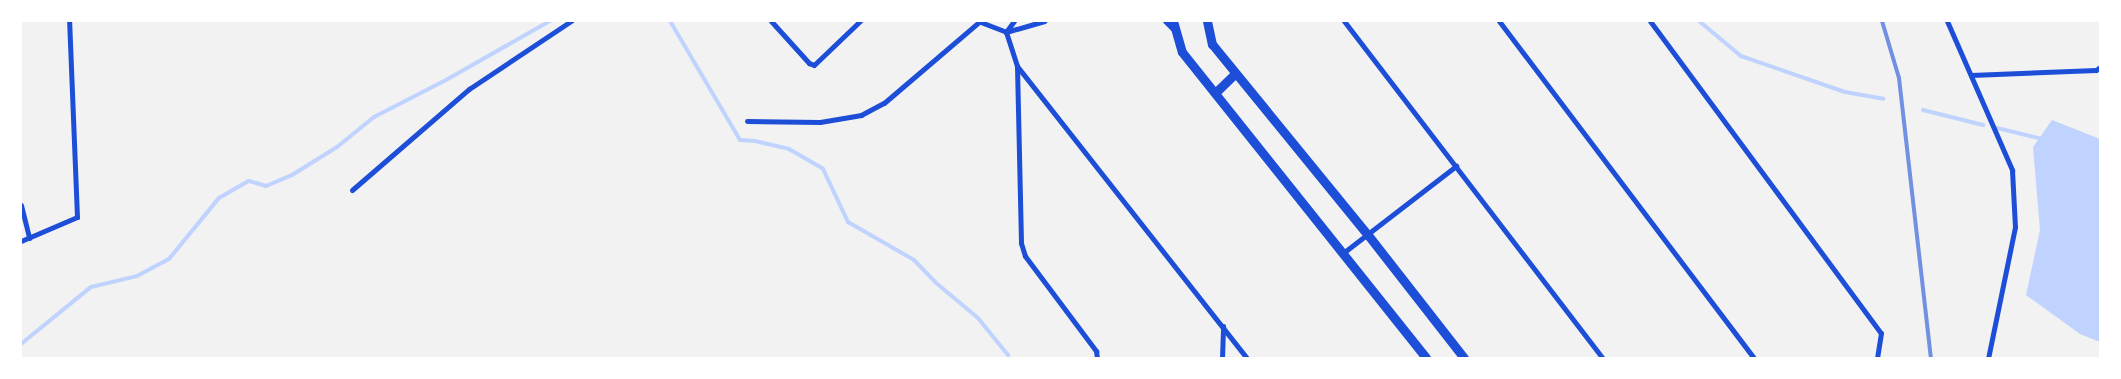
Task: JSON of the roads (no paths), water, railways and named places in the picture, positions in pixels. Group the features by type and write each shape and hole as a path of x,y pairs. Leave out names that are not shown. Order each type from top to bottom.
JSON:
{"street":[{"path":"21,241 77,217 69,21"},
{"path":"352,190 469,89 571,21"},
{"path":"771,21 814,65 860,21"},
{"path":"747,121 826,122 861,115 884,103 979,21 1006,32 1044,21"},
{"path":"1006,32 1014,21"},
{"path":"1165,21 1176,32"},
{"path":"1173,21 1182,52 1426,358"},
{"path":"1207,21 1212,44 1368,235 1464,358"},
{"path":"1344,21 1603,358"},
{"path":"1499,21 1754,358"},
{"path":"1650,21 1881,333 1877,358"},
{"path":"1947,21 2012,170 2015,227 1988,358"},
{"path":"1006,32 1017,66 1021,243 1025,256 1096,351 1098,358"},
{"path":"1017,66 1247,358"},
{"path":"1971,75 2096,70 2100,67"},
{"path":"1215,93 1236,74"},
{"path":"1343,253 1456,166"},
{"path":"21,205 29,238"},
{"path":"1222,358 1223,326"}],"water":[{"path":"2052,120 2100,139 2100,342 2080,334 2026,295 2040,230 2033,147"}],"waterway":[{"path":"21,344 91,287 137,276 169,259 219,198 249,181 266,186 292,175 337,147 374,117 446,80 550,21"},
{"path":"670,21 740,140 755,141 789,149 823,169 848,222 914,260 935,282 978,318 1008,355"},
{"path":"1699,21 1741,56 1845,92 1883,99"},
{"path":"1923,110 1983,125"},
{"path":"1997,128 2042,139"}],"railway":[{"path":"1882,21 1899,78 1931,358"}]}
